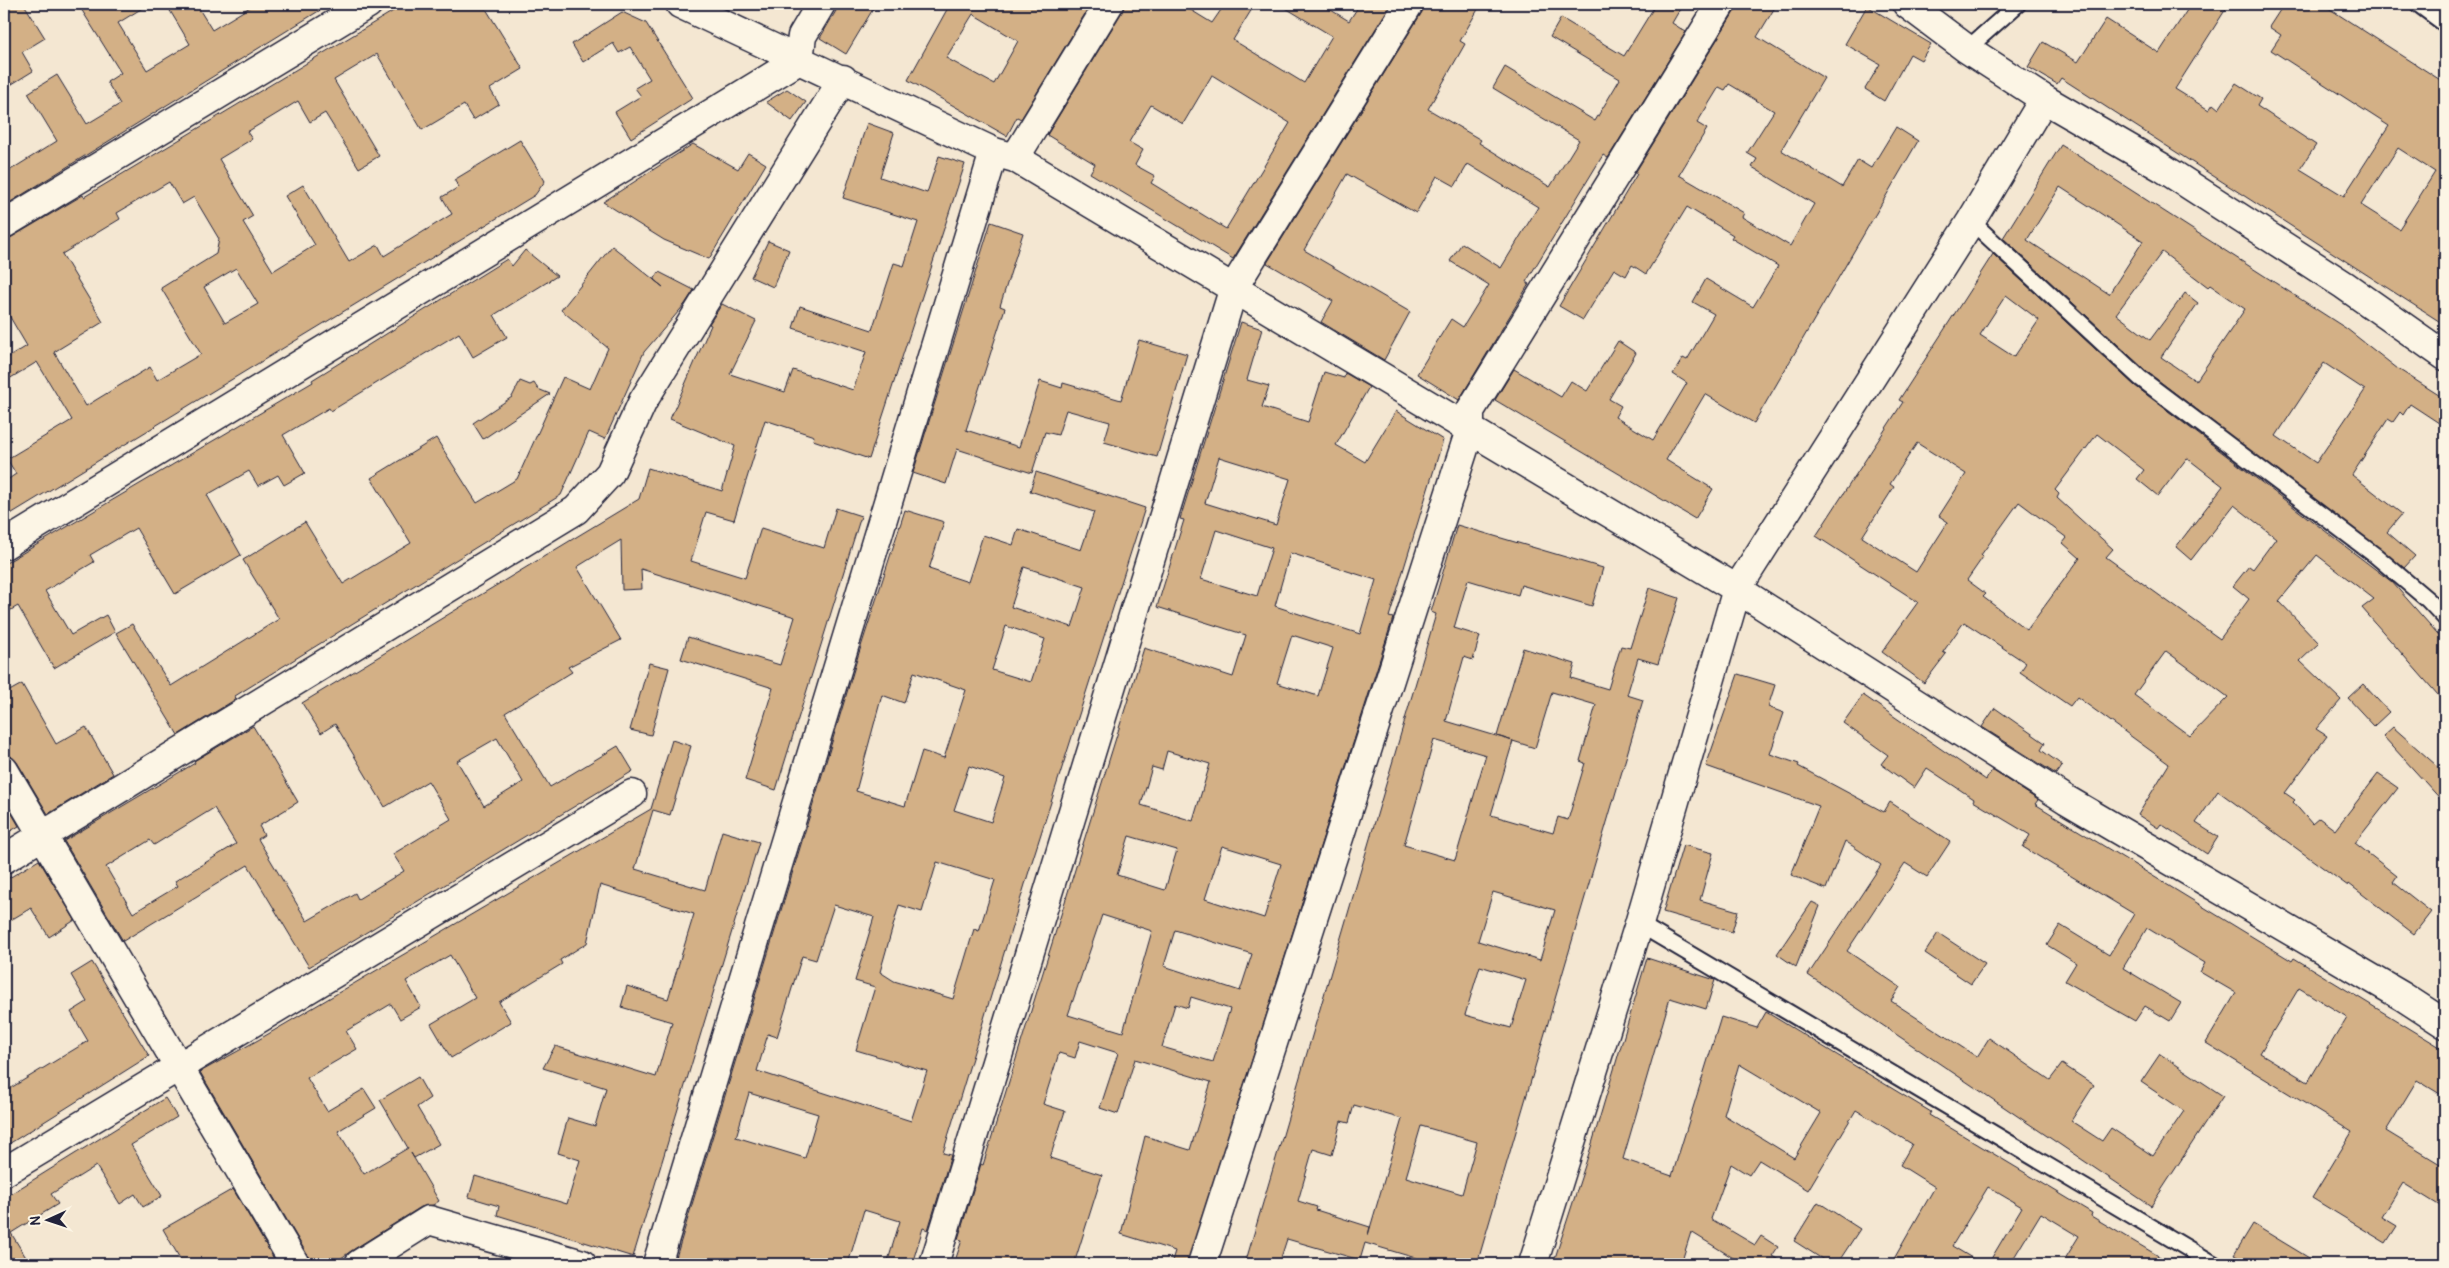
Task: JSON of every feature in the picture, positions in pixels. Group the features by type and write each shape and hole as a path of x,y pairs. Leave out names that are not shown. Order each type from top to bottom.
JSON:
{"street":[{"path":"4,224 368,4"},
{"path":"680,4 1004,155 1234,287 1737,589 2067,800 2402,996 2445,1024"},
{"path":"799,60 802,36 821,4"},
{"path":"657,1264 1004,155 1109,4"},
{"path":"934,1264 1234,287 1410,4"},
{"path":"1202,1264 1470,430 1470,410 1721,4"},
{"path":"1907,4 1967,49 2044,99 2163,168 2344,285 2445,356"},
{"path":"4,545 799,60"},
{"path":"4,860 576,510 610,473 643,402 843,79"},
{"path":"1533,1264 1638,924 1737,589 1972,221 2044,99"},
{"path":"4,770 295,1264"},
{"path":"4,1172 632,794"},
{"path":"359,1264 429,1220 582,1264"}],"lane":[{"path":"1967,49 2018,4"},
{"path":"2418,4 2445,24"},
{"path":"1972,221 2140,378 2376,556 2428,600 2445,618"},
{"path":"1638,924 2214,1264"}],"building":[{"path":"4,4 24,4 45,38 22,52 33,71 4,89"},
{"path":"78,4 149,4 118,23 147,70 190,44 166,4 196,4 212,30 255,4 330,4 4,206 4,174 57,141 28,93 57,75 87,124 120,104 107,82 121,73"},
{"path":"405,4 483,4 523,69 490,89 499,104 473,120 464,105 422,130 377,54 334,80 379,156 359,168 325,113 310,122 298,101 247,132 252,139 219,159 253,216 243,222 273,271 315,245 285,196 303,185 349,262 378,245 384,256 452,214 442,197 459,187 454,180 520,140 545,181 535,195 4,518 4,482 16,474 7,459 72,420 37,362 4,382 4,360 27,346 4,307 4,240 83,195 84,197","holes":["169,182 182,204 194,197 219,239 216,254 161,288 201,354 157,380 150,367 86,406 54,352 103,322 62,254 120,219 117,213","236,268 258,304 225,323 204,287"]},
{"path":"840,4 876,4 846,54 820,38"},
{"path":"950,4 1091,4 1021,119 1017,117 1007,136 908,80","holes":["973,14 1018,41 994,84 946,58"]},
{"path":"1125,4 1181,4 1212,23 1225,4 1255,4 1233,40 1304,83 1332,36 1279,4 1321,4 1349,21 1360,4 1391,4 1233,259 1090,173 1095,164 1047,135 1122,12","holes":["1212,75 1290,123 1226,229 1151,183 1155,176 1135,165 1143,150 1129,142 1151,105 1183,124"]},
{"path":"1425,4 1481,4 1460,41 1465,44 1428,109 1481,140 1479,143 1550,187 1579,140 1493,88 1505,67 1595,121 1620,79 1550,37 1561,18 1624,56 1656,4 1683,4 1672,23 1686,32 1608,158 1603,155 1526,282 1529,284 1459,400 1417,374 1451,319 1463,327 1489,285 1450,261 1462,243 1501,268 1538,207 1468,164 1455,186 1437,176 1416,213 1347,174 1304,250 1410,312 1384,360 1321,322 1333,301 1267,263 1422,12"},
{"path":"1739,4 1777,4 1757,37 1824,78 1781,150 1842,187 1858,160 1871,168 1896,127 1918,141 1754,423 1705,394 1666,460 1713,489 1695,519 1495,400 1514,369 1561,397 1571,381 1587,391 1618,341 1636,353 1609,399 1621,406 1615,417 1653,440 1687,383 1673,374 1683,358 1687,360 1714,314 1693,302 1706,279 1753,307 1778,266 1731,238 1733,235 1687,207 1646,274 1632,265 1626,276 1614,269 1583,320 1559,306 1637,174 1635,173","holes":["1729,84 1774,111 1747,153 1757,159 1752,167 1814,204 1790,246 1742,217 1744,213 1679,175 1707,129 1697,123 1719,87 1725,90"]},
{"path":"2191,4 2229,4 2175,89 2209,110 2213,104 2219,109 2236,83 2261,99 2257,106 2316,145 2300,169 2344,196 2389,126 2271,50 2281,35 2269,27 2284,4 2322,4 2445,83 2445,325 2061,78 2057,84 2028,67 2043,42 2078,62 2106,19 2159,53","holes":["2398,148 2435,172 2399,229 2361,205"]},
{"path":"1867,6 1931,44 1921,60 1910,54 1884,101 1865,89 1880,64 1845,44"},
{"path":"622,12 646,23 693,98 631,138 615,112 641,96 635,88 650,79 630,47 619,53 613,43 583,62 572,44"},
{"path":"787,89 806,102 792,121 766,102"},
{"path":"867,123 894,133 880,177 927,193 939,156 965,164 869,459 813,440 814,436 765,420 734,520 706,512 691,561 745,578 761,528 824,548 836,508 861,516 776,790 745,780 773,688 681,659 688,637 780,665 795,617 641,569 642,589 622,590 621,540 577,567 621,640 568,667 572,672 505,713 550,787 618,746 633,771 309,967 248,865 123,941 64,841 253,726 298,802 259,826 264,835 258,839 307,921 355,893 358,899 404,871 393,854 451,819 428,781 385,807 335,724 321,733 302,703 639,499 648,468 722,491 735,446 670,419 711,325 709,324 722,304 756,321 730,374 785,392 793,370 853,390 866,352 793,328 800,306 872,330 894,263 904,266 918,222 843,198","holes":["497,738 523,782 484,806 457,761","214,808 236,844 175,881 178,886 133,913 106,867 150,840 154,845"]},
{"path":"693,144 738,169 748,153 766,164 709,259 664,240 603,202"},
{"path":"2061,145 2347,329 2398,369 2445,399 2445,427 2410,404 2403,415 2400,412 2393,422 2388,419 2352,475 2402,514 2387,532 2415,556 2404,568 2146,371 2003,238","holes":["2060,187 2143,241 2109,294 2027,240","2162,252 2208,287 2210,285 2245,309 2196,381 2161,357 2198,303 2185,293 2150,340 2116,314","2324,363 2365,390 2316,463 2276,436"]},
{"path":"991,222 1023,233 1000,306 1005,308 966,430 1019,447 1040,381 1062,388 1063,383 1121,400 1139,340 1187,354 1157,457 1104,442 1110,422 1066,410 1058,435 1045,432 1032,473 957,449 946,484 913,473"},
{"path":"768,241 789,250 773,287 751,277"},
{"path":"612,246 654,280 659,272 694,290 685,304 644,352 605,439 589,432 561,495 235,696 236,699 178,735 116,633 132,624 171,686 279,619 243,560 305,522 343,584 411,543 371,478 436,438 477,503 517,479 563,377 590,389 608,348 561,310"},
{"path":"525,250 557,276 494,315 507,337 473,357 459,333 331,411 329,408 283,435 305,473 284,485 278,475 258,486 249,471 207,495 241,555 175,594 136,528 90,555 94,562 45,591 71,635 106,615 115,632 54,668 18,606 4,614 4,564 313,382 312,380 507,259 512,266"},
{"path":"1993,254 2134,385 2392,582 2445,642 2445,703 2362,608 2374,599 2317,555 2279,601 2319,643 2300,661 2341,700 2316,729 2327,736 2285,793 2295,800 2293,802 2312,824 2319,818 2335,830 2378,774 2398,788 2355,843 2397,876 2393,882 2431,912 2414,934 2349,884 2348,886 2218,791 2196,823 2218,837 2207,854 2161,824 2158,828 2138,815 2169,764 2077,697 2070,706 2020,672 2026,663 1964,622 1943,652 1946,654 1924,683 1882,652 1918,602 1816,536 1903,402 1899,400","holes":["2006,295 2039,320 2014,357 1980,335","2097,434 2144,470 2137,479 2158,496 2187,458 2223,486 2176,547 2191,560 2234,505 2276,538 2253,569 2249,566 2233,586 2249,599 2220,639 2106,557 2113,549 2057,498 2059,494 2055,490","1917,443 1966,474 1939,516 1948,522 1916,572 1862,537 1894,487 1890,484","2019,502 2067,538 2063,543 2080,558 2027,630 1983,597 1986,594 1967,580 1983,557 1981,555","2166,651 2228,697 2190,736 2134,695"]},
{"path":"1241,322 1262,329 1247,380 1269,386 1262,407 1308,422 1324,372 1344,378 1345,373 1369,387 1336,445 1365,462 1396,411 1443,440 1389,617 1393,618 1187,1264 1171,1264 1175,1251 1121,1234 1145,1136 1190,1150 1211,1082 1135,1059 1118,1114 1100,1108 1118,1053 1080,1041 1075,1058 1059,1053 1043,1104 1065,1111 1050,1158 1102,1175 1074,1264 954,1264 962,1240 958,1239 981,1164 983,1165 1144,648 1233,677 1246,635 1157,607 1184,520 1180,519","holes":["1219,457 1290,479 1276,525 1205,503","1216,530 1272,548 1257,596 1201,579","1290,553 1376,580 1360,634 1275,606","1292,635 1333,648 1318,696 1277,683","1167,751 1210,764 1193,821 1141,805 1152,767 1162,770","1129,836 1177,850 1165,890 1117,875","1222,846 1281,864 1264,918 1205,899","1102,915 1152,931 1123,1032 1068,1015","1175,930 1252,954 1240,991 1164,966","1191,997 1230,1009 1213,1062 1162,1047 1175,1004 1188,1008"]},
{"path":"520,381 530,385 534,383 538,389 550,394 483,439 473,423 512,397"},
{"path":"1036,472 1145,508 1030,868 943,1153 951,1155 928,1230 923,1228 912,1264 887,1264 900,1221 864,1210 848,1264 674,1264 858,656 905,510 944,522 929,569 968,582 983,535 1013,545 1018,529 1081,550 1094,512 1030,491","holes":["1024,567 1085,587 1072,627 1011,607","1006,626 1045,639 1031,682 992,670","914,672 966,690 944,758 922,751 905,806 856,791 882,695 904,703","969,766 1005,778 991,822 954,810","937,862 995,880 979,931 974,929 953,999 894,981 880,972 899,905 922,912","834,905 874,917 855,981 875,987 856,1050 927,1071 911,1121 757,1071 768,1034 777,1037 802,956 816,960","749,1093 818,1114 805,1158 736,1137"]},
{"path":"1457,525 1603,568 1592,606 1521,585 1518,595 1468,580 1454,628 1480,636 1473,660 1464,657 1446,721 1510,740 1497,736 1523,648 1575,664 1571,678 1608,689 1621,646 1630,648 1649,588 1679,598 1658,664 1638,658 1627,695 1643,700 1477,1264 1436,1264 1365,1243 1360,1260 1287,1239 1279,1264 1245,1264 1436,614 1431,612","holes":["1552,692 1596,705 1580,761 1585,763 1568,820 1558,817 1553,833 1491,815 1513,741 1535,748","1434,740 1486,755 1455,860 1404,845","1493,892 1555,910 1540,960 1478,941","1480,966 1526,980 1511,1028 1465,1015","1354,1105 1402,1119 1368,1235 1370,1227 1316,1210 1317,1207 1298,1201 1313,1149 1332,1155 1341,1121 1349,1123","1421,1126 1477,1142 1462,1194 1406,1177"]},
{"path":"649,663 669,668 651,735 630,730"},
{"path":"1738,674 1775,685 1768,707 1784,713 1770,754 1799,764 1798,766 1884,812 1890,802 1950,842 1927,877 1905,863 1847,951 1900,987 1891,1001 1977,1057 1989,1038 2050,1080 2062,1064 2094,1085 2071,1121 2102,1141 2111,1128 2153,1156 2184,1111 2141,1082 2160,1054 2223,1096 2151,1206 1808,975 1881,865 1845,841 1826,889 1791,875 1819,806 1706,766"},
{"path":"22,684 56,744 86,727 113,774 48,814 17,762 11,756 4,754 4,694"},
{"path":"2363,684 2389,712 2374,726 2348,698"},
{"path":"1863,695 1986,780 1992,770 2038,800 2035,804 2292,961 2294,958 2445,1050 2445,1097 2417,1080 2386,1131 2445,1167 2445,1209 2403,1183 2382,1217 2397,1226 2386,1243 2312,1198 2352,1132 2206,1043 2236,993 2200,972 2205,963 2147,928 2123,968 2181,1003 2170,1021 2145,1006 2135,1021 2065,981 2076,963 2047,945 2060,925 2109,955 2134,914 2023,847 2030,835 1973,801 1974,799 1927,768 1914,788 1881,764 1888,755 1843,723","holes":["2299,988 2347,1017 2308,1082 2260,1053"]},
{"path":"1995,708 2045,743 2041,750 2062,765 2056,774 1982,727"},
{"path":"2393,727 2445,773 2445,804 2383,736"},
{"path":"672,740 691,746 670,815 653,810 635,869 705,890 722,831 759,842 633,1257 497,1215 499,1206 469,1197 475,1176 567,1204 580,1160 558,1153 568,1118 595,1126 606,1088 543,1068 555,1046 656,1077 672,1022 621,1007 627,986 668,999 694,914 600,885 587,943 560,960 562,964 499,1002 511,1022 451,1058 431,1024 475,998 450,955 406,981 421,1007 400,1019 391,1004 346,1031 357,1049 307,1078 327,1111 364,1089 376,1108 338,1131 364,1174 408,1148 380,1100 418,1077 430,1098 417,1107 439,1144 414,1158 411,1153 439,1201 433,1205 421,1207 333,1264 311,1264 200,1072 258,1040 651,809"},
{"path":"4,800 19,826 4,835"},
{"path":"1683,845 1713,853 1700,900 1738,911 1732,932 1663,912"},
{"path":"39,860 75,920 49,937 31,908 4,924 4,881"},
{"path":"1812,902 1820,906 1796,967 1777,954"},
{"path":"1938,933 1985,964 1971,984 1925,953"},
{"path":"1647,958 1715,980 1706,1009 1670,998 1623,1159 1672,1176 1721,1017 1757,1028 1766,1012 1931,1112 1929,1115 2092,1213 2091,1216 2172,1264 2062,1264 2079,1236 2041,1213 2010,1264 1988,1264 2022,1207 1988,1187 1952,1246 1982,1264 1891,1264 1935,1187 1900,1165 1912,1144 1856,1110 1808,1190 1759,1160 1749,1175 1731,1164 1711,1219 1755,1245 1761,1236 1778,1247 1772,1256 1786,1264 1743,1264 1691,1232 1681,1264 1553,1264 1591,1147","holes":["1739,1064 1821,1113 1794,1158 1724,1115"]},
{"path":"92,962 149,1056 4,1147 4,1092 88,1041 71,1012 87,1002 71,975"},
{"path":"165,1098 177,1117 131,1145 162,1196 143,1207 135,1194 120,1204 96,1166 51,1194 58,1204 11,1233 30,1264 4,1264 4,1198"},
{"path":"233,1189 277,1264 183,1264 163,1229"},
{"path":"1818,1202 1860,1229 1837,1264 1830,1264 1794,1241"},
{"path":"2253,1224 2319,1264 2250,1264 2234,1255"}]}
